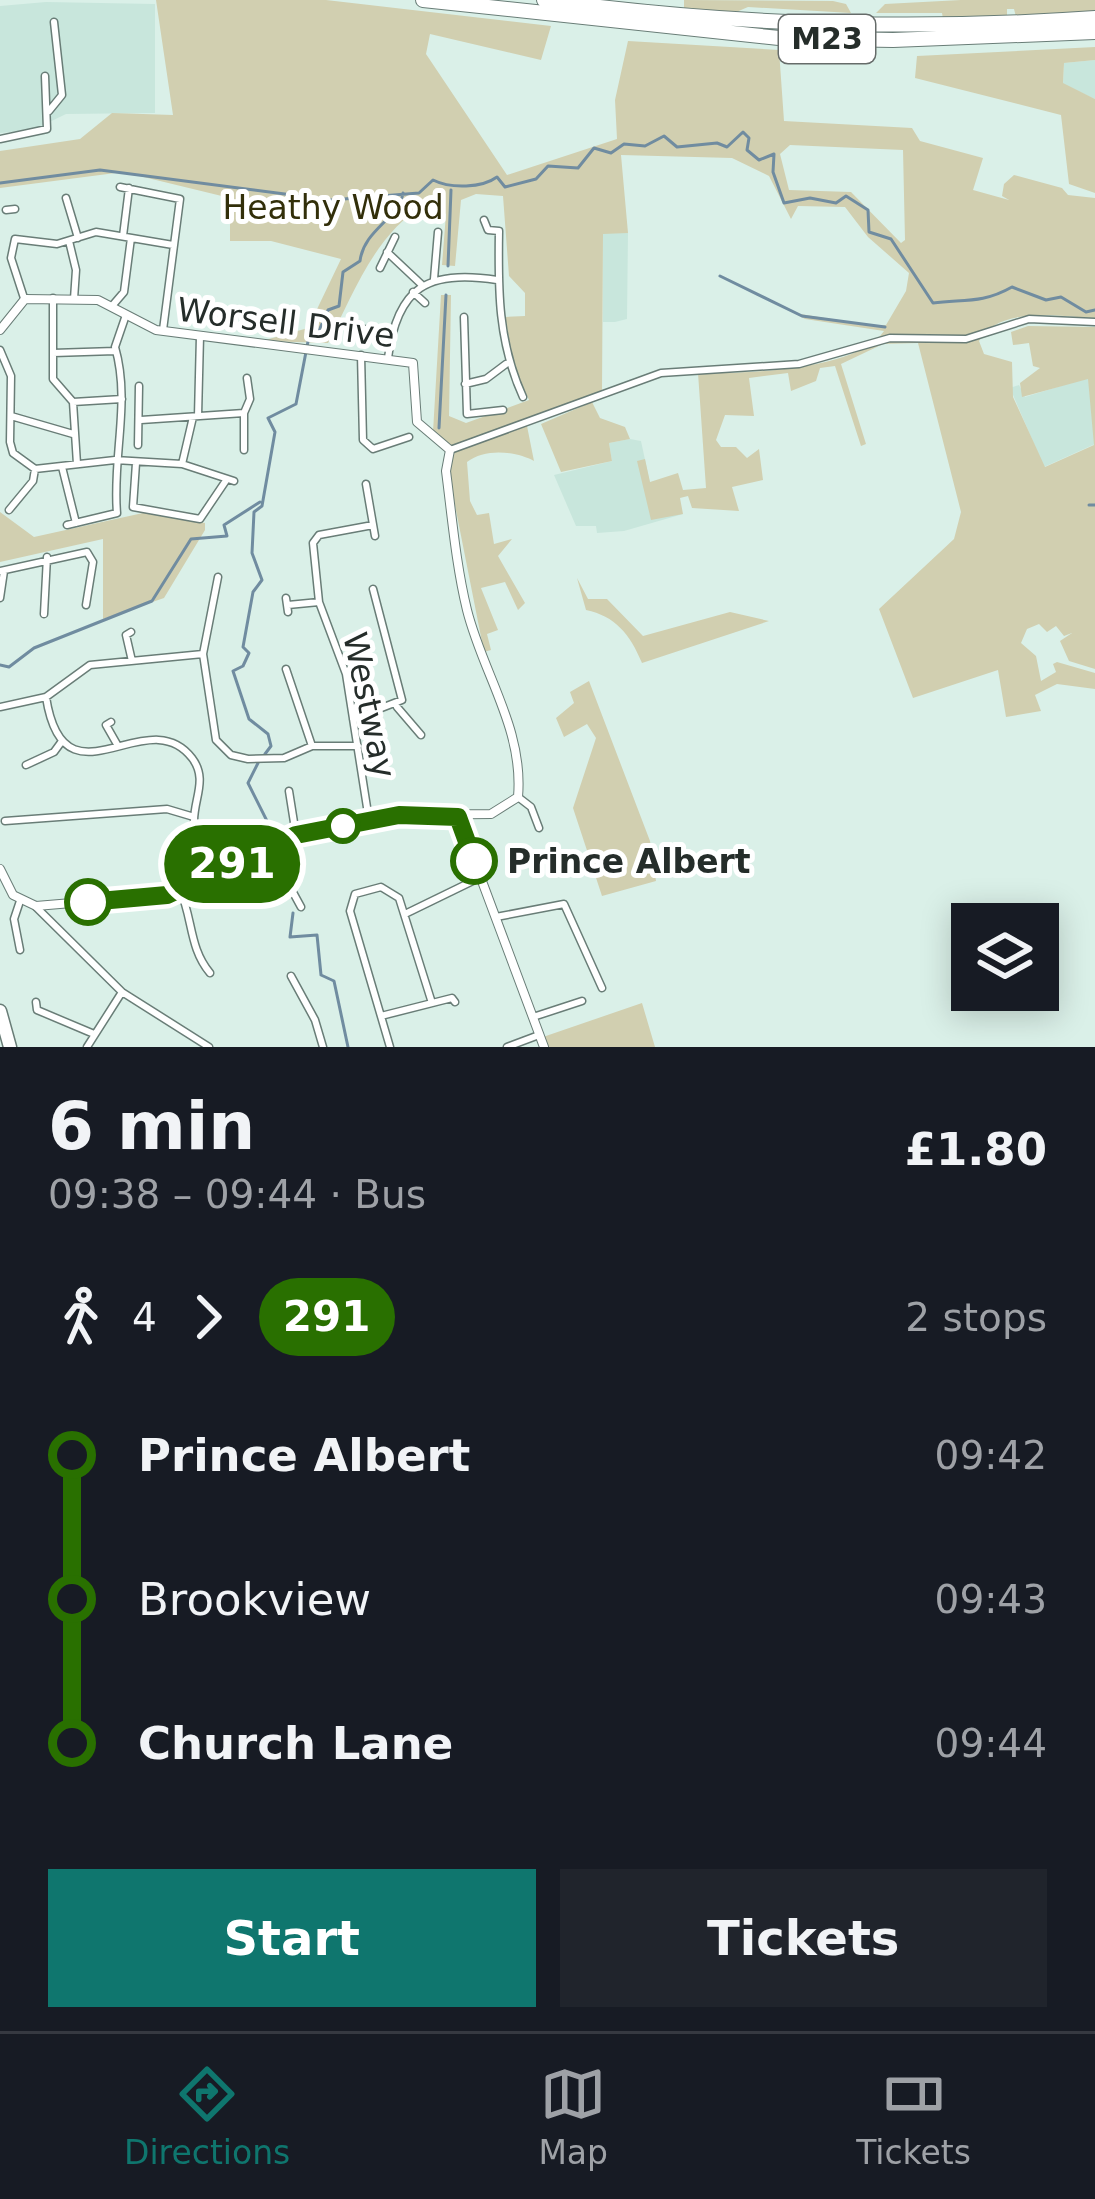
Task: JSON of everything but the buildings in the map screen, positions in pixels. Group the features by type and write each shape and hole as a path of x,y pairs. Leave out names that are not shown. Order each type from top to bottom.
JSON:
{"highway":[{"name":"M23","path":"423,0 779,38 914,40 1095,32"},
{"name":"M23","path":"544,0 697,18 857,26 1095,18"},
{"path":"0,1011 10,1047"}],"street":[{"path":"49,111 62,95 54,22"},
{"path":"0,139 41,134 48,126 45,76"},
{"path":"112,306 124,292 125,187 180,199 180,229 173,245 163,330"},
{"path":"66,198 76,270 74,299"},
{"path":"484,220 488,230 499,228 497,280 506,364 523,397"},
{"path":"0,330 25,299 10,249 15,239 49,244 96,232 173,245"},
{"path":"434,279 438,232"},
{"path":"380,268 395,237"},
{"path":"0,252 10,249"},
{"path":"387,252 421,284"},
{"path":"388,358 392,332 421,284 434,279 497,280"},
{"path":"413,292 425,303"},
{"path":"53,298 52,379 73,402 77,464"},
{"name":"Worsell Drive","path":"25,299 74,299 112,306 163,330 256,347 299,347 412,363 410,405 421,430 450,450"},
{"path":"62,466 76,523 117,513 115,460 122,398 115,351 116,332 126,315"},
{"path":"464,317 467,414 503,410"},
{"path":"518,797 518,748 467,611 446,471 450,450 664,372 799,364 890,338 965,339 1026,320 1095,322"},
{"path":"354,328 392,332"},
{"path":"182,464 194,417 200,335"},
{"path":"0,350 10,373 14,452 35,469 115,460 182,464 231,480 200,518 134,507 136,463"},
{"path":"52,352 115,351"},
{"path":"361,355 359,415 364,450 409,437"},
{"path":"465,384 486,379 506,364"},
{"path":"244,451 244,413 250,399 247,378"},
{"path":"138,445 139,386"},
{"path":"73,402 122,398"},
{"path":"141,420 244,413"},
{"path":"0,425 30,417 57,433 75,434"},
{"path":"9,510 33,481 35,469"},
{"path":"367,484 375,536"},
{"name":"Westway","path":"369,820 339,650 319,602 315,538 373,525"},
{"path":"0,598 2,571 80,551 91,556 86,605"},
{"path":"44,614 47,557"},
{"path":"219,574 203,654 216,740 231,755 284,758 312,746 358,746"},
{"path":"373,589 402,689 397,707"},
{"name":"Westway","path":"287,605 319,602"},
{"path":"130,632 126,635 132,661"},
{"path":"0,707 46,697 83,668 203,654"},
{"path":"286,668 312,746"},
{"path":"46,697 62,741 94,756 118,746 162,740 186,752 200,775 194,818 199,850 210,875"},
{"path":"353,719 397,707"},
{"path":"397,707 422,736"},
{"path":"111,722 106,724 118,746"},
{"path":"26,765 54,752 62,741"},
{"path":"289,791 296,835"},
{"path":"36,907 180,890 296,835 369,820 491,814 518,797"},
{"path":"518,797 531,807 539,828"},
{"path":"4,821 167,809 194,818"},
{"path":"458,817 544,1047"},
{"path":"275,843 301,908"},
{"path":"0,869 20,901 36,907 122,992 209,1047"},
{"path":"405,914 481,877"},
{"path":"255,882 263,896 289,884"},
{"path":"390,1047 349,900 358,893 390,889 405,914 432,1003"},
{"path":"180,890 193,919 197,958 210,973"},
{"path":"20,901 14,919 20,945"},
{"path":"496,917 564,904 602,988"},
{"path":"291,976 294,990 315,1020 323,1047"},
{"path":"283,988 294,990"},
{"path":"87,1047 122,992"},
{"path":"381,1016 454,998"},
{"path":"532,1017 579,1001"},
{"path":"36,1002 37,1010 94,1034"},
{"path":"507,1047 539,1035"}],"shaded area":[{"path":"155,4 155,113 66,114 33,130 0,133 0,6"},
{"path":"1095,60 1095,99 1063,84 1064,63"},
{"path":"603,233 628,233 627,319 615,322 603,322"},
{"path":"1093,376 1095,444 1044,467 1010,388 1019,385 1025,397"},
{"path":"641,441 654,502 683,514 624,531 597,533 596,526 576,526 554,475 612,461 609,443"}],"green space":[{"name":"Heathy Wood","path":"156,0 326,0 551,26 541,60 430,34 426,54 507,175 617,139 615,100 628,41 779,50 784,121 912,128 920,141 983,158 973,190 1009,200 1002,196 1004,184 1014,175 1062,188 1068,195 1095,198 1095,318 1016,318 988,330 979,341 984,354 1012,362 1013,397 1045,467 1094,445 1088,379 1022,397 1020,383 1040,368 1033,366 1029,343 1013,345 1011,332 1028,326 1095,327 1095,669 1069,661 1060,641 1072,633 1064,636 1056,626 1047,632 1039,624 1027,629 1021,643 1036,656 1041,681 1056,672 1053,664 1057,662 1095,673 1095,689 1057,684 1035,695 1041,711 1006,717 998,670 913,698 879,609 954,539 961,512 918,343 883,344 841,364 866,444 861,446 835,366 820,368 816,381 791,391 788,373 749,378 754,416 725,415 716,440 721,447 736,447 747,458 759,449 763,480 732,487 739,511 692,508 688,496 680,498 683,514 651,520 637,461 645,459 650,482 678,473 683,490 706,488 698,373 826,362 871,344 884,331 805,319 764,297 800,314 875,326 886,325 906,291 909,273 868,237 845,207 798,206 791,219 769,176 732,158 621,155 628,233 603,234 602,391 526,421 534,461 502,452 467,462 470,501 477,515 489,513 494,544 512,539 498,556 525,603 518,610 505,582 481,588 498,630 487,634 491,650 484,652 448,470 456,449 433,432 441,295 451,295 449,416 466,423 529,400 515,371 505,317 525,316 525,293 509,276 503,196 476,194 461,200 455,266 442,265 446,214 426,204 408,216 379,248 328,343 262,341 308,328 341,259 271,241 230,241 230,198 123,172 0,188 0,151 80,139 112,113 173,115","holes":["790,145 903,150 905,240 901,243 851,192 789,190 780,154"]},
{"path":"684,0 833,1 846,4 851,13 748,7 734,13 684,9"},
{"path":"1095,0 1095,11 1016,17 1014,9 1007,9 1007,17 943,19 942,13 876,13 885,4"},
{"path":"1095,47 1095,60 1064,63 1063,83 1095,99 1095,193 1069,184 1061,115 915,78 917,56"},
{"path":"592,402 600,418 625,427 630,439 609,443 612,461 561,472 541,424"},
{"path":"152,511 205,523 205,530 164,598 103,619 103,539 0,562 0,512 34,537"},
{"path":"577,578 588,599 607,599 643,636 730,612 769,621 642,663 620,628 586,610"},
{"path":"589,681 650,841 656,881 602,896 573,808 596,738 587,724 564,737 556,718 574,703 570,692"},
{"path":"642,1003 655,1047 547,1047 543,1037"}],"waterway":[{"path":"0,183 100,170 331,200 419,193 433,180 466,186 497,177 505,187 536,179 548,166 578,168 594,148 611,153 624,144 645,146 664,136 677,147 717,143 727,147 743,132 749,138 747,150 759,160 774,154 773,172 784,203 810,198 836,203 846,196 868,210 869,232 891,239 933,303 982,298 1012,287 1046,300 1061,297 1086,312 1095,310"},
{"path":"448,266 451,190"},
{"path":"265,754 271,746 268,734 249,719 233,671 243,666 249,653 243,647 253,592 262,580 252,553 254,512 262,506 275,432 268,418 296,404 310,331 318,333 328,310 339,306 343,272 360,261 368,241 403,193"},
{"path":"720,276 802,316 885,327"},
{"path":"439,428 446,295"},
{"path":"0,665 9,667 34,648 152,601 191,539 227,536 224,525 260,502"},
{"path":"1089,505 1095,505"},
{"path":"258,763 248,783 272,831"},
{"path":"293,913 290,937 317,935 321,975 334,981 348,1047"}],"bus line":[{"name":"291","path":"88,902 167,895 296,835 399,815 458,817 474,861"}],"place":[{"name":"Prince Albert","path":"474,861"}]}
